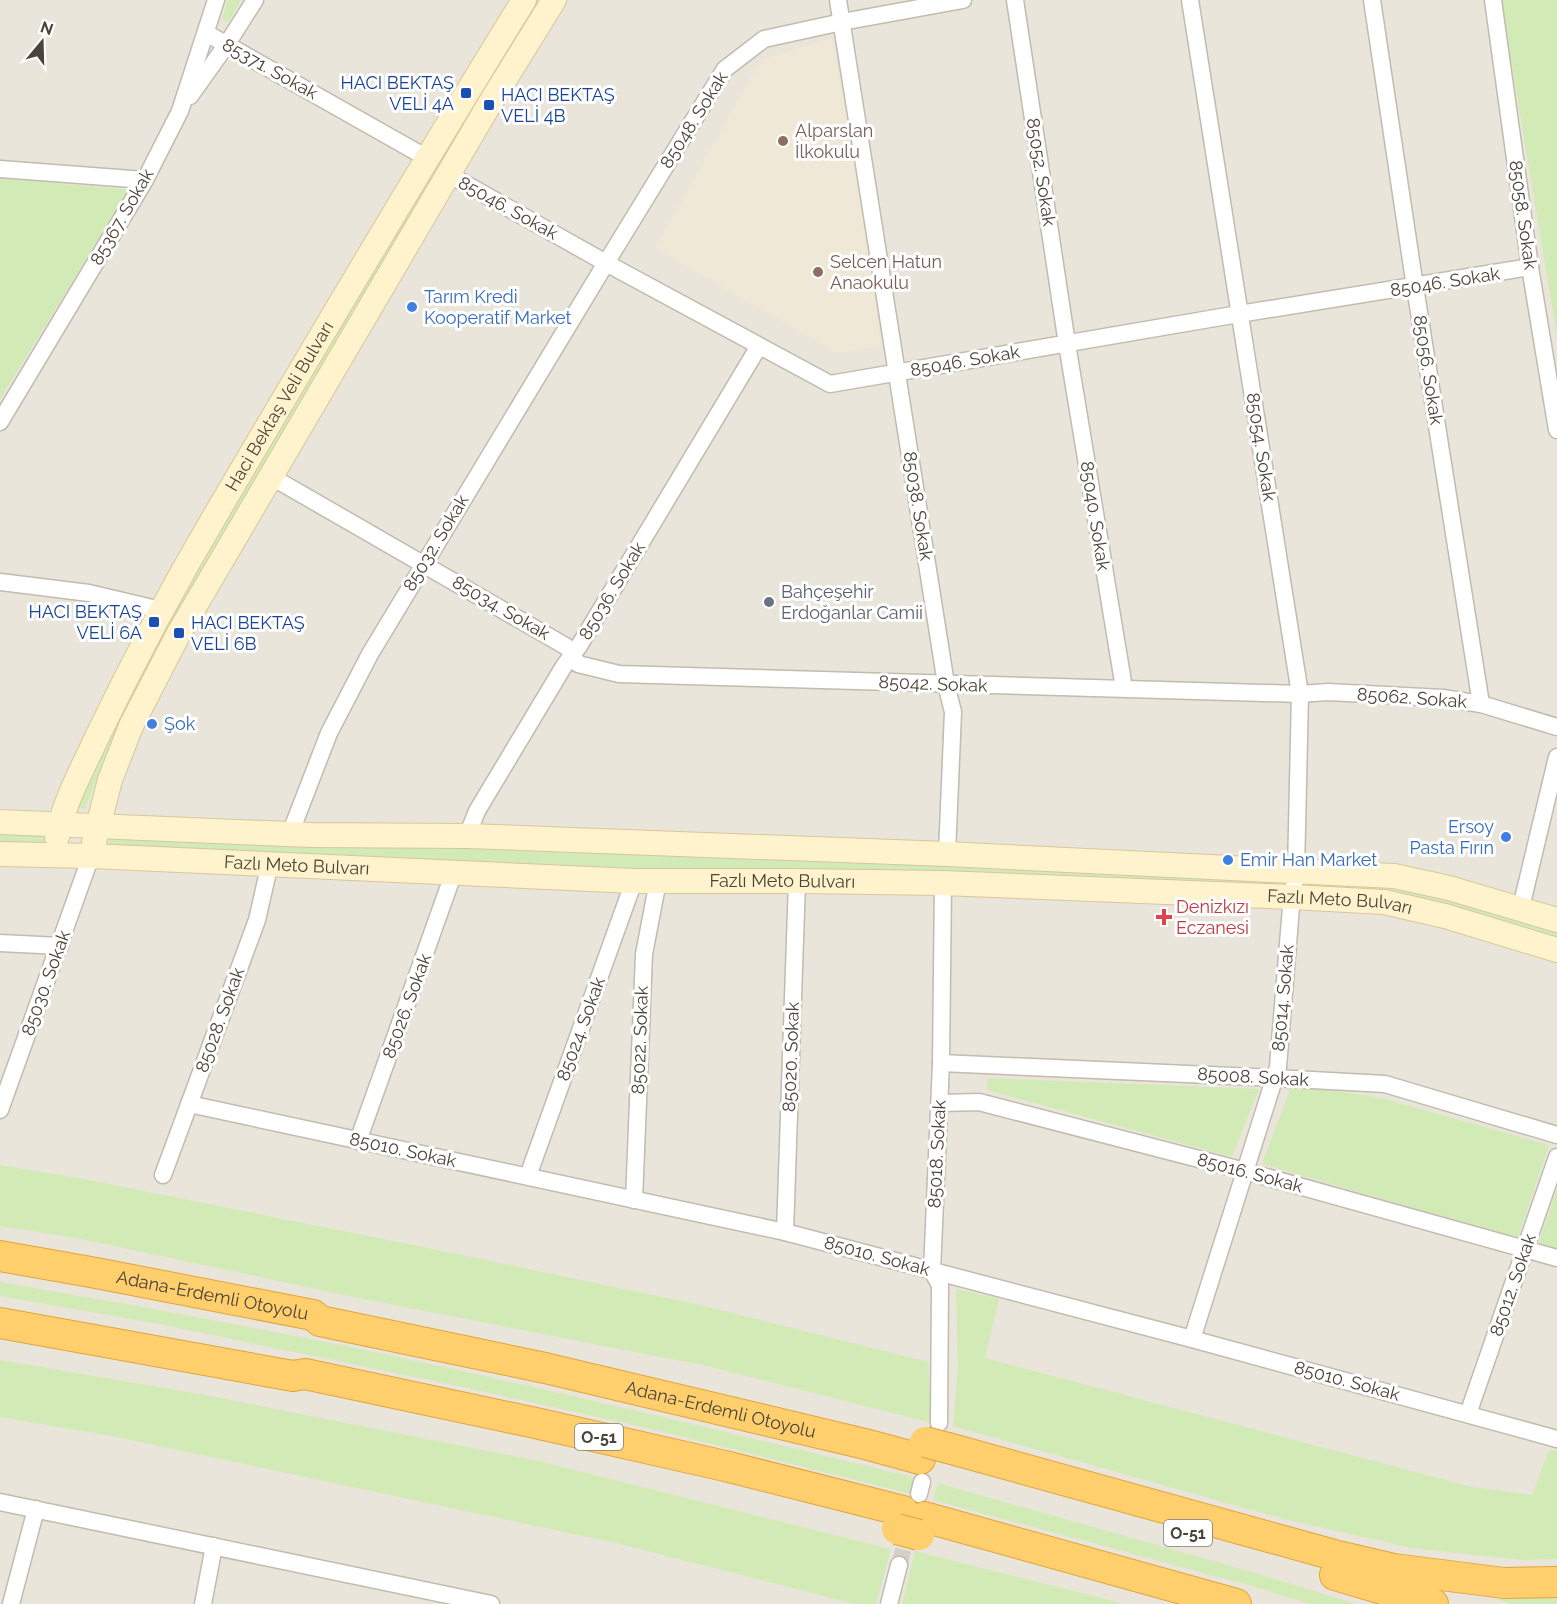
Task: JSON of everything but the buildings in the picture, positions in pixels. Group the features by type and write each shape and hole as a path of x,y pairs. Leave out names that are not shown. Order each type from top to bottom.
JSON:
{"highway":[{"name":"Adana-Erdemli Otoyolu","path":"0,1256 313,1315 320,1321 545,1368 866,1444 923,1482 1236,1604"},
{"path":"0,1323 293,1376 304,1394 697,1479 923,1482 1334,1555 1394,1569 1504,1582 1557,1582"},
{"name":"Adana-Erdemli Otoyolu","path":"923,1482 1113,1512 1433,1604"},
{"path":"923,1482 1165,1604"}],"main road":[{"name":"Haci Bektaş Veli Bulvarı","path":"53,855 62,814 98,734 161,610 427,158 524,0"},
{"name":"Haci Bektaş Veli Bulvarı","path":"91,856 110,780 131,726 179,633 448,174 554,0"},
{"name":"Fazlı Meto Bulvarı","path":"0,822 290,834 467,836 947,854 1394,876 1449,888 1557,920"},
{"name":"Fazlı Meto Bulvarı","path":"0,854 270,863 634,881 943,883 1384,902 1445,916 1557,950"}],"street":[{"name":"85367. Sokak","path":"0,422 145,180 180,111 216,0"},
{"path":"180,111 228,44 255,0"},
{"name":"85038. Sokak","path":"838,0 946,684 953,712 947,854"},
{"name":"85048. Sokak","path":"606,263 725,69 764,39 963,0"},
{"name":"85052. Sokak","path":"1015,0 1067,344"},
{"name":"85054. Sokak","path":"1190,0 1300,694 1296,871 1292,897"},
{"name":"85056. Sokak","path":"1372,0 1481,704"},
{"name":"85058. Sokak","path":"1493,0 1530,267 1557,430"},
{"name":"85371. Sokak","path":"206,33 427,158"},
{"path":"0,169 145,180"},
{"name":"85046. Sokak","path":"448,174 606,263 830,384 1530,267"},
{"name":"85032. Sokak","path":"290,834 329,734 369,654 606,263"},
{"name":"85040. Sokak","path":"1067,344 1124,688"},
{"name":"85036. Sokak","path":"467,836 483,801 759,346"},
{"name":"85034. Sokak","path":"270,476 567,647 573,655"},
{"path":"0,582 89,593 161,610"},
{"name":"85042. Sokak","path":"573,655 578,663 619,674 1300,694"},
{"name":"85062. Sokak","path":"1300,694 1328,692 1443,698 1481,704 1557,727"},
{"path":"1519,909 1557,757"},
{"name":"85030. Sokak","path":"0,1110 2,1093 60,946 91,856"},
{"name":"85028. Sokak","path":"163,1175 257,920 270,863"},
{"name":"85026. Sokak","path":"358,1141 454,872"},
{"name":"85024. Sokak","path":"528,1176 634,881"},
{"name":"85022. Sokak","path":"634,1200 644,954 658,881"},
{"name":"85020. Sokak","path":"785,1232 797,881"},
{"name":"85018. Sokak","path":"923,1482 939,1285 932,1270 940,1102 943,883"},
{"name":"85014. Sokak","path":"1192,1339 1278,1067 1292,897"},
{"path":"0,943 60,946"},
{"name":"85008. Sokak","path":"941,1063 1385,1084 1557,1135"},
{"name":"85016. Sokak","path":"940,1102 979,1102 1245,1171 1557,1258"},
{"name":"85010. Sokak","path":"189,1104 785,1232 1192,1339 1557,1439"},
{"name":"85012. Sokak","path":"1468,1414 1557,1156"},
{"path":"0,1502 491,1604"},
{"path":"10,1604 36,1509"},
{"path":"203,1604 214,1546"},
{"path":"889,1604 899,1565"}],"shaded area":[{"path":"0,0 1557,0 1557,1604 0,1604"},
{"name":"Alparslan İlkokulu","path":"832,38 866,221 881,346 837,353 655,248 761,60"}],"green space":[{"path":"228,0 241,0 228,22 222,19"},
{"path":"534,0 543,0 183,606 104,762 85,809 77,807 96,759 176,602"},
{"path":"1501,0 1557,0 1557,336"},
{"path":"0,178 129,190 0,399"},
{"path":"0,832 47,834 47,843 0,843"},
{"path":"109,835 619,850 1275,880 1274,887 620,870 108,846"},
{"path":"1315,880 1415,889 1557,930 1557,938 1315,888 1313,885"},
{"path":"988,1078 1259,1089 1232,1157 987,1090"},
{"path":"1292,1085 1377,1097 1549,1145 1518,1238 1262,1164"},
{"path":"0,1165 73,1177 433,1249 700,1305 928,1362 932,1423 707,1366 364,1299 76,1238 0,1226"},
{"path":"1557,1188 1557,1250 1538,1245"},
{"path":"0,1282 227,1323 397,1357 916,1478 911,1494 656,1430 449,1384 164,1325 0,1296"},
{"path":"956,1289 999,1299 985,1358 1468,1486 1532,1495 1549,1450 1557,1451 1557,1559 1523,1560 1412,1548 1284,1519 953,1426 958,1369"},
{"path":"0,1360 205,1395 543,1462 891,1549 876,1604 855,1604 616,1543 117,1437 0,1417"},
{"path":"938,1483 1252,1572 1356,1604 1311,1604 933,1500"},
{"path":"915,1551 1102,1598 1122,1604 902,1604"},
{"path":"1472,1590 1557,1591 1557,1604 1511,1604"}],"tunnel":[{"path":"899,1565 919,1494"}],"place":[{"name":"HACI BEKTAŞ VELİ 4A","path":"466,93"},
{"name":"HACI BEKTAŞ VELİ 4B","path":"489,105"},
{"name":"Alparslan İlkokulu","path":"783,141"},
{"name":"Selcen Hatun Anaokulu","path":"818,272"},
{"name":"Tarım Kredi Kooperatif Market","path":"412,307"},
{"name":"Bahçeşehir Erdoğanlar Camii","path":"769,602"},
{"name":"HACI BEKTAŞ VELİ 6A","path":"154,622"},
{"name":"HACI BEKTAŞ VELİ 6B","path":"179,633"},
{"name":"Şok","path":"152,724"},
{"name":"Ersoy Pasta Fırın","path":"1506,837"},
{"name":"Emir Han Market","path":"1228,860"},
{"name":"Denizkızı Eczanesi","path":"1164,917"}]}
